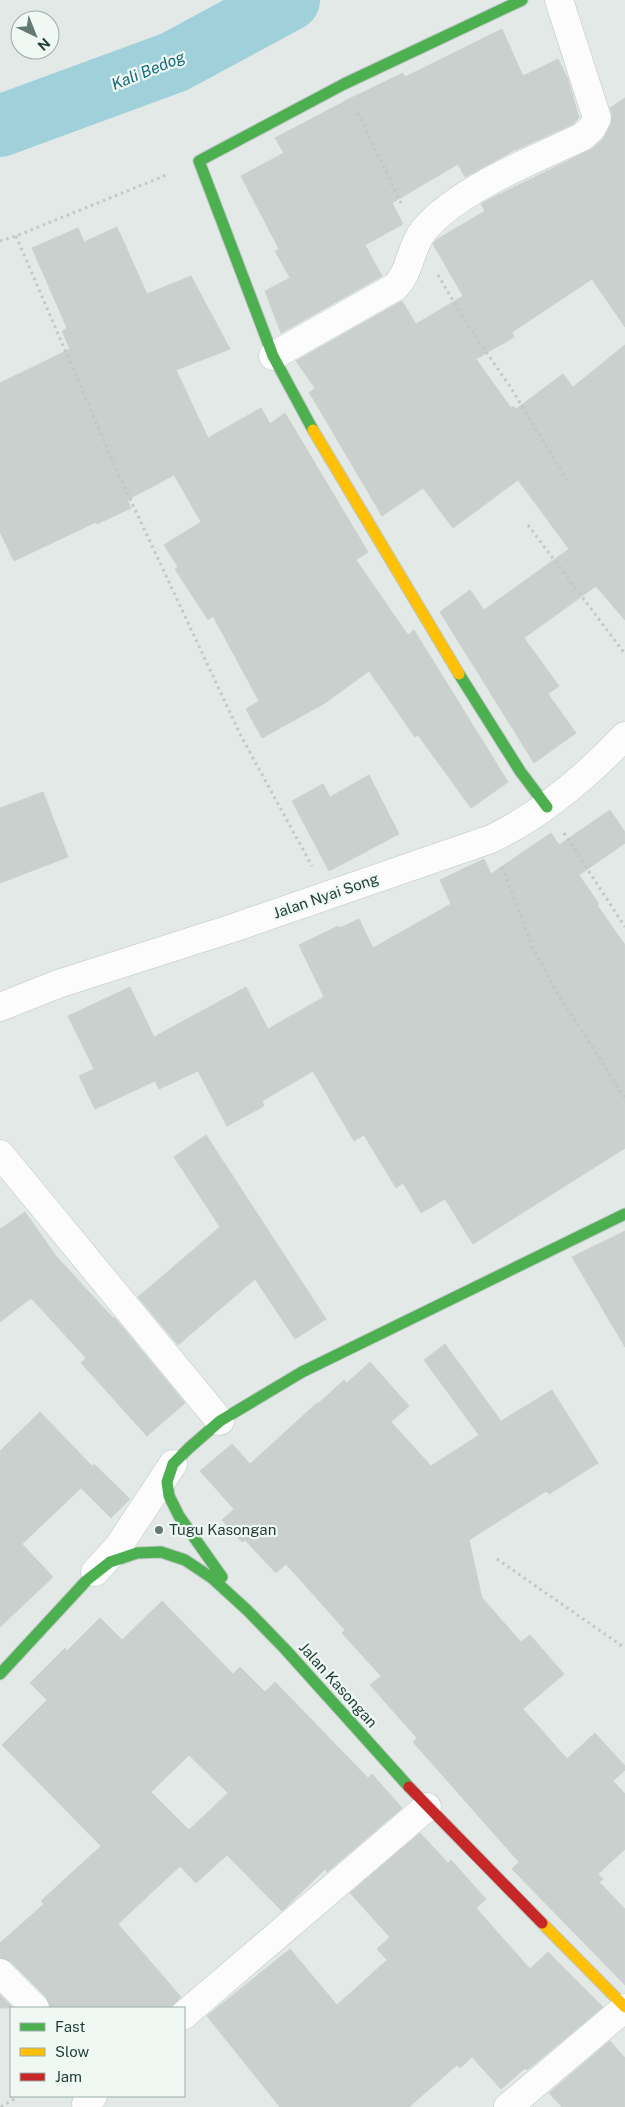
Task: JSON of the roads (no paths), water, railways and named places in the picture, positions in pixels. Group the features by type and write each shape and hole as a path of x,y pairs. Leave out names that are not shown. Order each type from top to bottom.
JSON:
{"street":[{"path":"522,0 344,84 199,161 273,356 298,404 448,655 520,771 547,807"},
{"path":"273,356 395,287 407,271 418,238 440,213 484,184 582,136 592,128 597,118 558,0"},
{"name":"Jalan Nyai Song","path":"0,1007 58,984 233,928 328,894 365,884 491,839 514,828 547,807 590,771 625,736"},
{"path":"0,1154 220,1421"},
{"path":"87,1580 118,1547 173,1464 220,1421 302,1372 625,1214"},
{"path":"173,1464 167,1482 169,1496 204,1553 247,1610"},
{"name":"Jalan Kasongan","path":"0,1674 87,1580 110,1562 137,1553 161,1552 185,1560 212,1578 247,1610 285,1649 427,1807 625,2008"},
{"path":"185,2014 427,1807"},
{"path":"0,1973 33,2007"},
{"path":"508,2107 625,2008"},
{"path":"88,2107 86,2104 92,2097"}],"waterway":[{"name":"Kali Bedog","path":"0,126 174,62 289,0"}],"place":[{"name":"Tugu Kasongan","path":"159,1530"}]}
